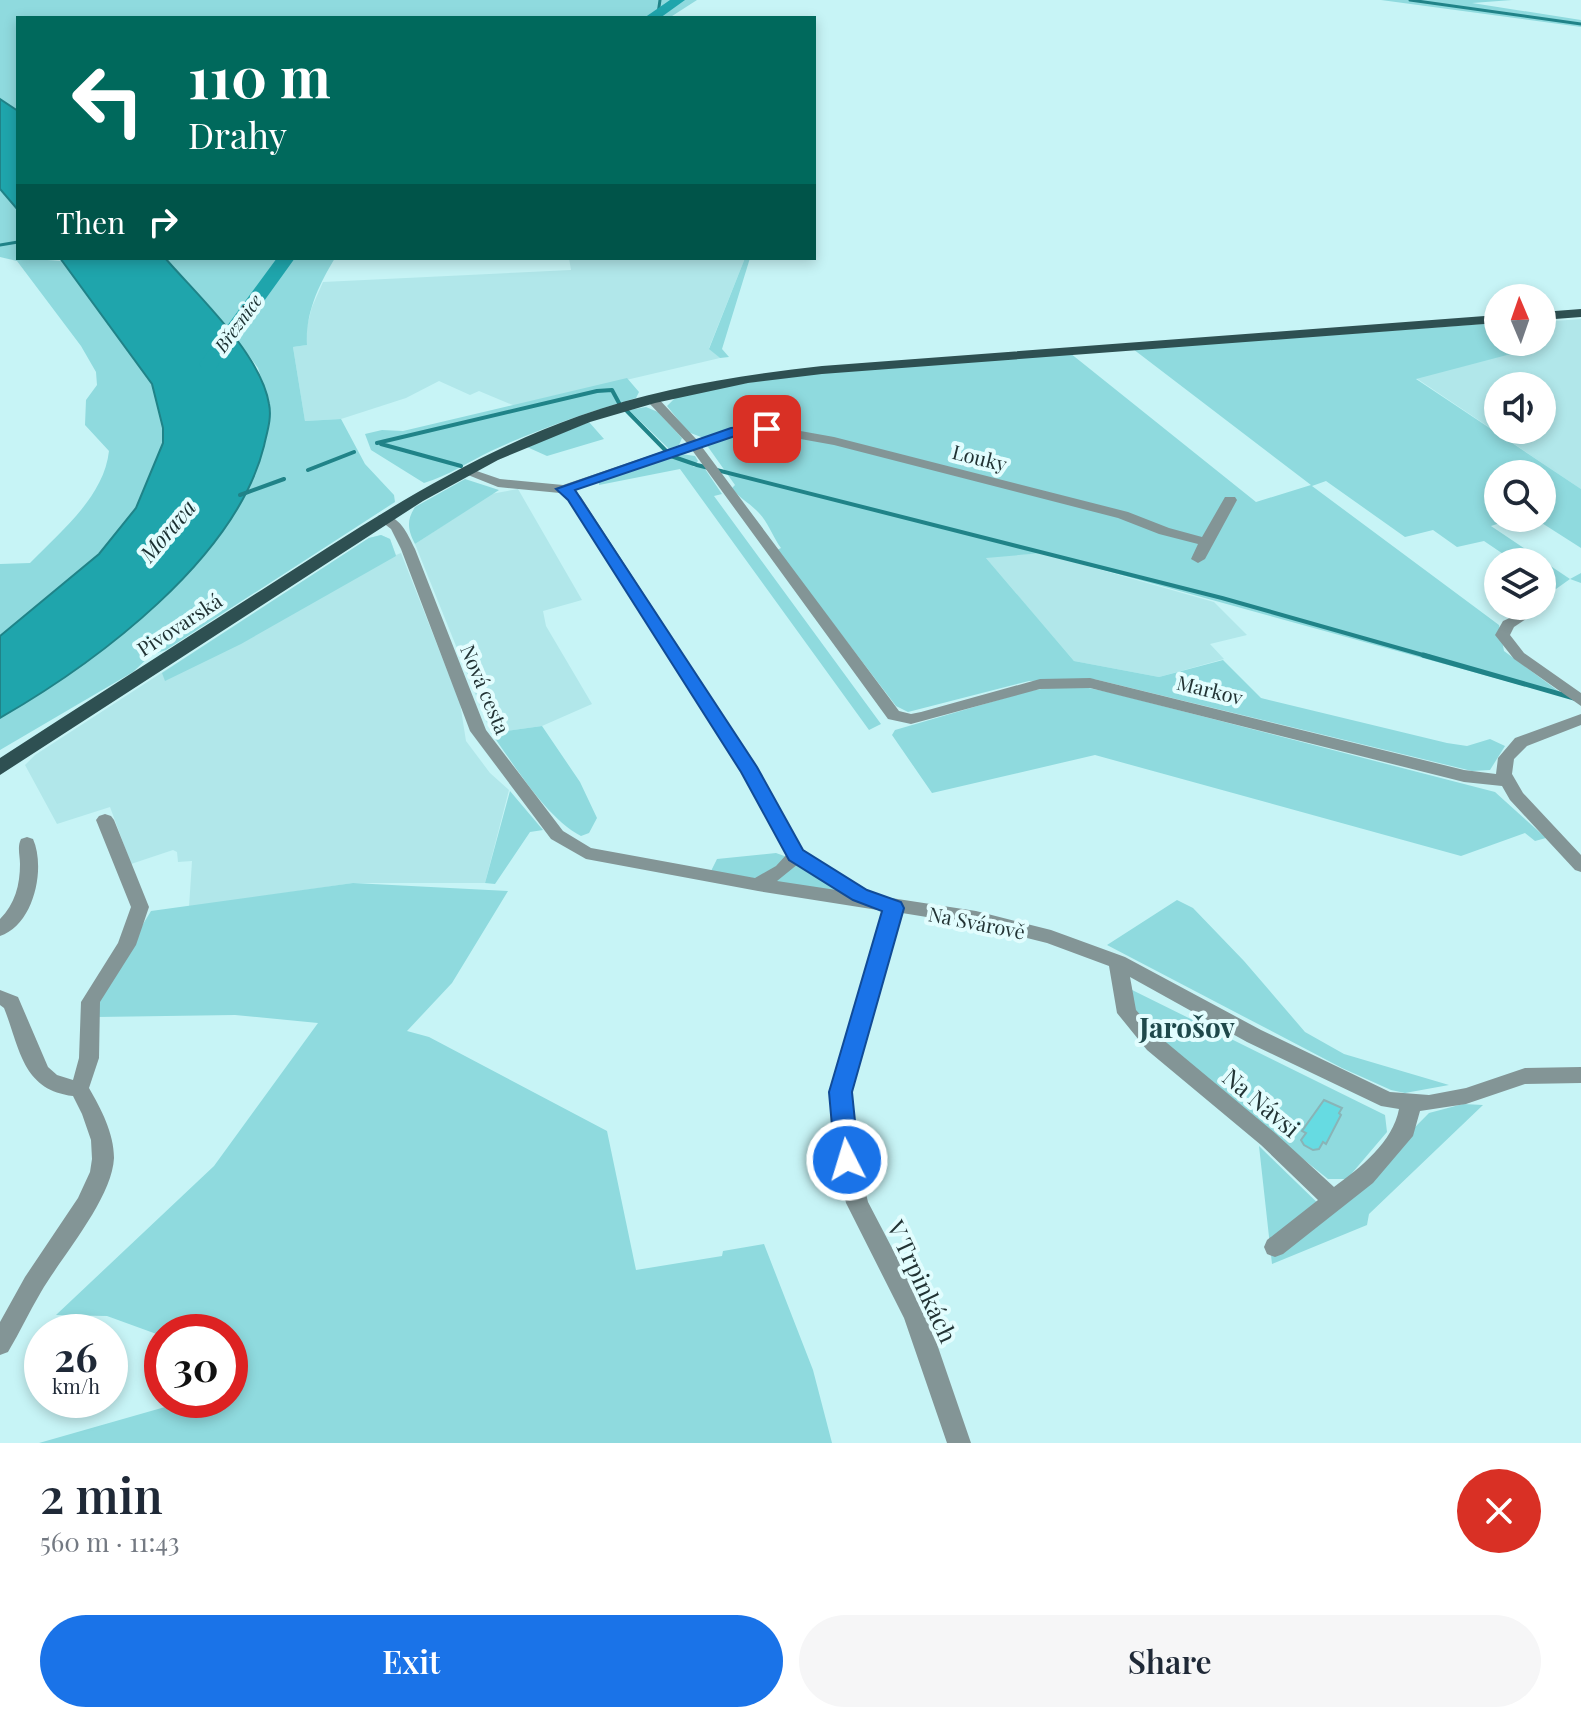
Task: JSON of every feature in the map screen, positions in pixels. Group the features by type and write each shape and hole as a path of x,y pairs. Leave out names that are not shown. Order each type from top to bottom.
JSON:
{"main road":[{"path":"1556,315 1581,313"},
{"name":"Pivovarská","path":"0,768 384,518 465,471 556,430 652,399 734,381 844,367 1484,320"}],"street":[{"path":"652,399 694,444"},
{"name":"Louky","path":"465,471 498,483 564,489 694,444 753,429 834,441 1123,515 1164,531 1206,542"},
{"name":"Markov","path":"694,444 890,711 903,719 922,717 1040,684 1090,683 1464,776 1506,781"},
{"path":"564,489 574,497 750,771 796,855 860,895 894,908"},
{"path":"1198,559 1230,500"},
{"name":"Nová cesta","path":"384,518 394,523 404,541 478,731 502,767 557,835 586,853"},
{"path":"1516,620 1508,624 1502,635 1519,656 1577,698"},
{"path":"1581,719 1536,734 1515,747 1506,758 1506,781 1581,866"},
{"path":"79,1089 90,1063 90,1002 115,964 139,918 140,907 105,820"},
{"path":"0,929 15,917 28,887 27,843"},
{"name":"Na Svárově","path":"586,853 758,885 991,922 1051,937 1118,962 1349,1084 1388,1100 1411,1102"},
{"path":"758,885 782,870 796,855"},
{"name":"V Trpinkách","path":"894,908 840,1092 847,1160 857,1203 915,1315 959,1443"},
{"name":"Na Návsi","path":"1118,962 1127,1013 1154,1044 1268,1139 1333,1200"},
{"path":"0,997 11,1002 38,1072 52,1085 79,1089"},
{"path":"1275,1247 1365,1176 1406,1130 1411,1102 1429,1103 1466,1096 1525,1076 1581,1075"},
{"path":"0,1344 34,1283 69,1231 101,1168 99,1131 79,1089"}],"shaded area":[{"path":"0,0 697,0 672,16 16,16 16,110 0,99"},
{"path":"1381,0 1512,0 1472,3 1581,20 1581,27"},
{"path":"0,189 16,208 16,260 62,261 153,384 163,428 163,443 136,508 99,554 0,636 0,564 30,563 67,526 99,484 109,451 85,425 86,400 97,385 96,372 81,346 17,261 0,257"},
{"path":"167,260 334,260 311,310 307,345 293,347 305,421 341,419 365,464 394,495 395,502 166,650 151,655 133,672 0,750 0,718 90,660 150,611 206,549 269,402 258,368"},
{"path":"569,260 744,260 709,348 720,358 515,406 479,391 470,395 439,381 406,398 341,419 305,421 293,347 307,345 306,330 323,282 571,270"},
{"path":"744,260 749,260 722,349 729,357 720,358 709,349"},
{"path":"1581,319 1581,489 1556,472 1556,460 1538,460 1514,444 1556,444 1556,372 1484,372 1484,424 1416,378 1484,348 1484,356 1556,356 1556,321"},
{"path":"1484,324 1484,356 1503,356 1416,379 1484,424 1484,444 1514,444 1538,460 1484,460 1484,532 1500,532 1524,548 1494,548 1484,541 1457,547 1433,530 1405,537 1326,481 1312,486 1484,614 1484,620 1492,620 1499,625 1504,651 1561,693 1531,688 1042,553 986,558 1074,661 1159,677 1223,660 1261,698 1447,743 1467,746 1490,739 1505,746 1490,770 1472,771 1094,679 1029,681 908,712 896,706 777,550 781,548 764,519 732,488 735,485 701,437 688,432 667,406 676,397 773,379 1070,353 1256,502 1311,485 1133,349"},
{"path":"627,378 639,392 636,398 526,436 424,483 371,450 365,434 382,430 403,431"},
{"path":"646,407 658,412 682,438 679,445 669,449 629,410"},
{"path":"589,422 604,439 547,456 527,447"},
{"path":"681,454 695,456 698,461 693,467 703,466 722,494 714,496 881,724 869,730 680,469 599,485 599,481"},
{"path":"1556,472 1581,489 1581,548 1556,532"},
{"path":"465,479 499,490 415,544 409,526 415,507"},
{"path":"518,489 582,600 543,611 546,626 592,704 542,726 491,733 415,544 491,494"},
{"path":"381,535 390,539 396,555 401,553 460,703 466,741 490,773 509,790 485,883 353,883 189,907 192,861 178,862 177,852 173,850 131,864 110,807 57,824 25,765 35,755 369,538"},
{"path":"381,535 390,539 396,556 241,644 165,681 162,673 369,538"},
{"path":"1042,553 1214,602 1247,635 1210,644 1224,659 1159,677 1074,661 985,557"},
{"path":"1556,570 1570,579 1556,589"},
{"path":"1581,573 1581,583 1570,579"},
{"path":"1084,687 1112,693 1495,792 1546,838 1535,841 1525,833 1461,856 1095,755 932,793 892,735 895,730 1029,691"},
{"path":"542,726 580,782 597,818 589,833 581,836 555,817 491,733"},
{"path":"510,791 543,830 530,832 495,884 485,883"},
{"path":"776,853 801,862 852,895 711,871 717,859"},
{"path":"353,883 508,891 452,983 407,1031 429,1037 607,1131 636,1270 722,1256 723,1251 764,1244 813,1370 832,1443 39,1443 144,1413 144,1418 248,1418 248,1314 144,1314 144,1329 128,1324 128,1314 57,1314 214,1166 318,1023 235,1015 97,1017 95,1003 151,911"},
{"path":"1177,900 1193,908 1305,1032 1344,1054 1449,1085 1405,1093 1391,1090 1342,1068 1107,945"},
{"path":"1122,985 1385,1115 1387,1132 1347,1179 1328,1179 1142,1030"},
{"path":"1463,1104 1483,1105 1369,1214 1367,1225 1272,1264 1259,1146 1329,1214 1429,1113"}],"water":[{"path":"0,99 16,110 16,208 0,189"},
{"name":"Morava","path":"61,260 167,260 226,326 254,365 264,385 270,420 249,488 225,528 194,567 119,637 78,668 0,718 0,636 99,554 136,508 163,443 163,428 152,384"}],"building":[{"path":"1324,1100 1342,1108 1341,1115 1326,1144 1323,1142 1319,1149 1313,1150 1301,1140 1306,1133 1302,1131"}],"waterway":[{"path":"658,14 660,0"},
{"name":"Březnice","path":"654,16 679,0"},
{"path":"1410,0 1581,24"},
{"path":"0,245 16,242"},
{"name":"Březnice","path":"209,364 285,260"},
{"path":"377,443 597,391 612,390 619,403"},
{"path":"625,409 671,456 697,465 1222,598 1430,657"},
{"path":"381,444 461,466"},
{"path":"308,470 354,452"},
{"path":"240,495 284,479"},
{"path":"1423,655 1581,700"}],"district":[{"name":"Jarošov","path":"1187,1026"}],"route":[{"path":"767,429 736,431 564,489 574,497 750,771 796,855 860,895 894,908 840,1092 847,1160"}]}
